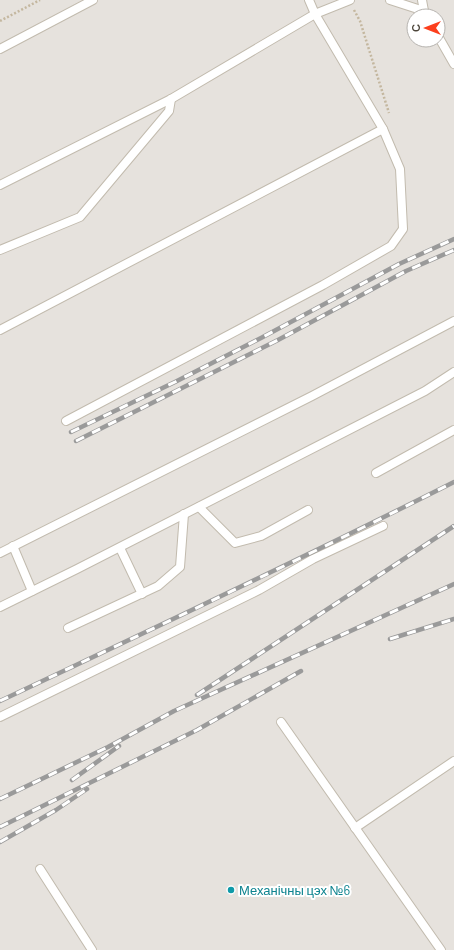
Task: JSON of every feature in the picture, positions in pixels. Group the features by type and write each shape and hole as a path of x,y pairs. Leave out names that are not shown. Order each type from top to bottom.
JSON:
{"lane":[{"path":"0,49 93,0"},
{"path":"66,421 323,285 391,246 403,229 400,169 383,129 308,0"},
{"path":"0,185 171,99 316,14 349,0"},
{"path":"390,0 410,8"},
{"path":"445,48 454,64"},
{"path":"0,250 80,217 169,110 171,99"},
{"path":"0,330 383,129"},
{"path":"0,553 312,396 454,321"},
{"path":"0,607 120,548 425,391 454,372"},
{"path":"376,472 454,430"},
{"path":"199,507 235,543 262,536 308,510"},
{"path":"68,628 158,586 180,567 184,514"},
{"path":"0,717 259,590 313,558 383,526"},
{"path":"14,546 32,591"},
{"path":"120,548 142,594"},
{"path":"282,722 441,950"},
{"path":"356,828 454,761"},
{"path":"40,870 92,950"}],"path":[{"path":"0,21 40,0"},
{"path":"349,0 360,22 391,122 383,129"}],"shaded area":[{"path":"0,0 454,0 454,950 0,950"}],"railway":[{"path":"71,432 175,382 261,338 399,264 454,239"},
{"path":"76,441 278,340 406,271 454,250"},
{"path":"0,701 285,566 454,482"},
{"path":"197,695 454,526"},
{"path":"0,799 108,747 174,711 454,584"},
{"path":"390,639 454,619"},
{"path":"0,827 197,730 301,671"},
{"path":"72,780 119,746"},
{"path":"0,842 56,810 87,789"}],"place":[{"name":"Механічны цэх №6","path":"231,890"}]}
